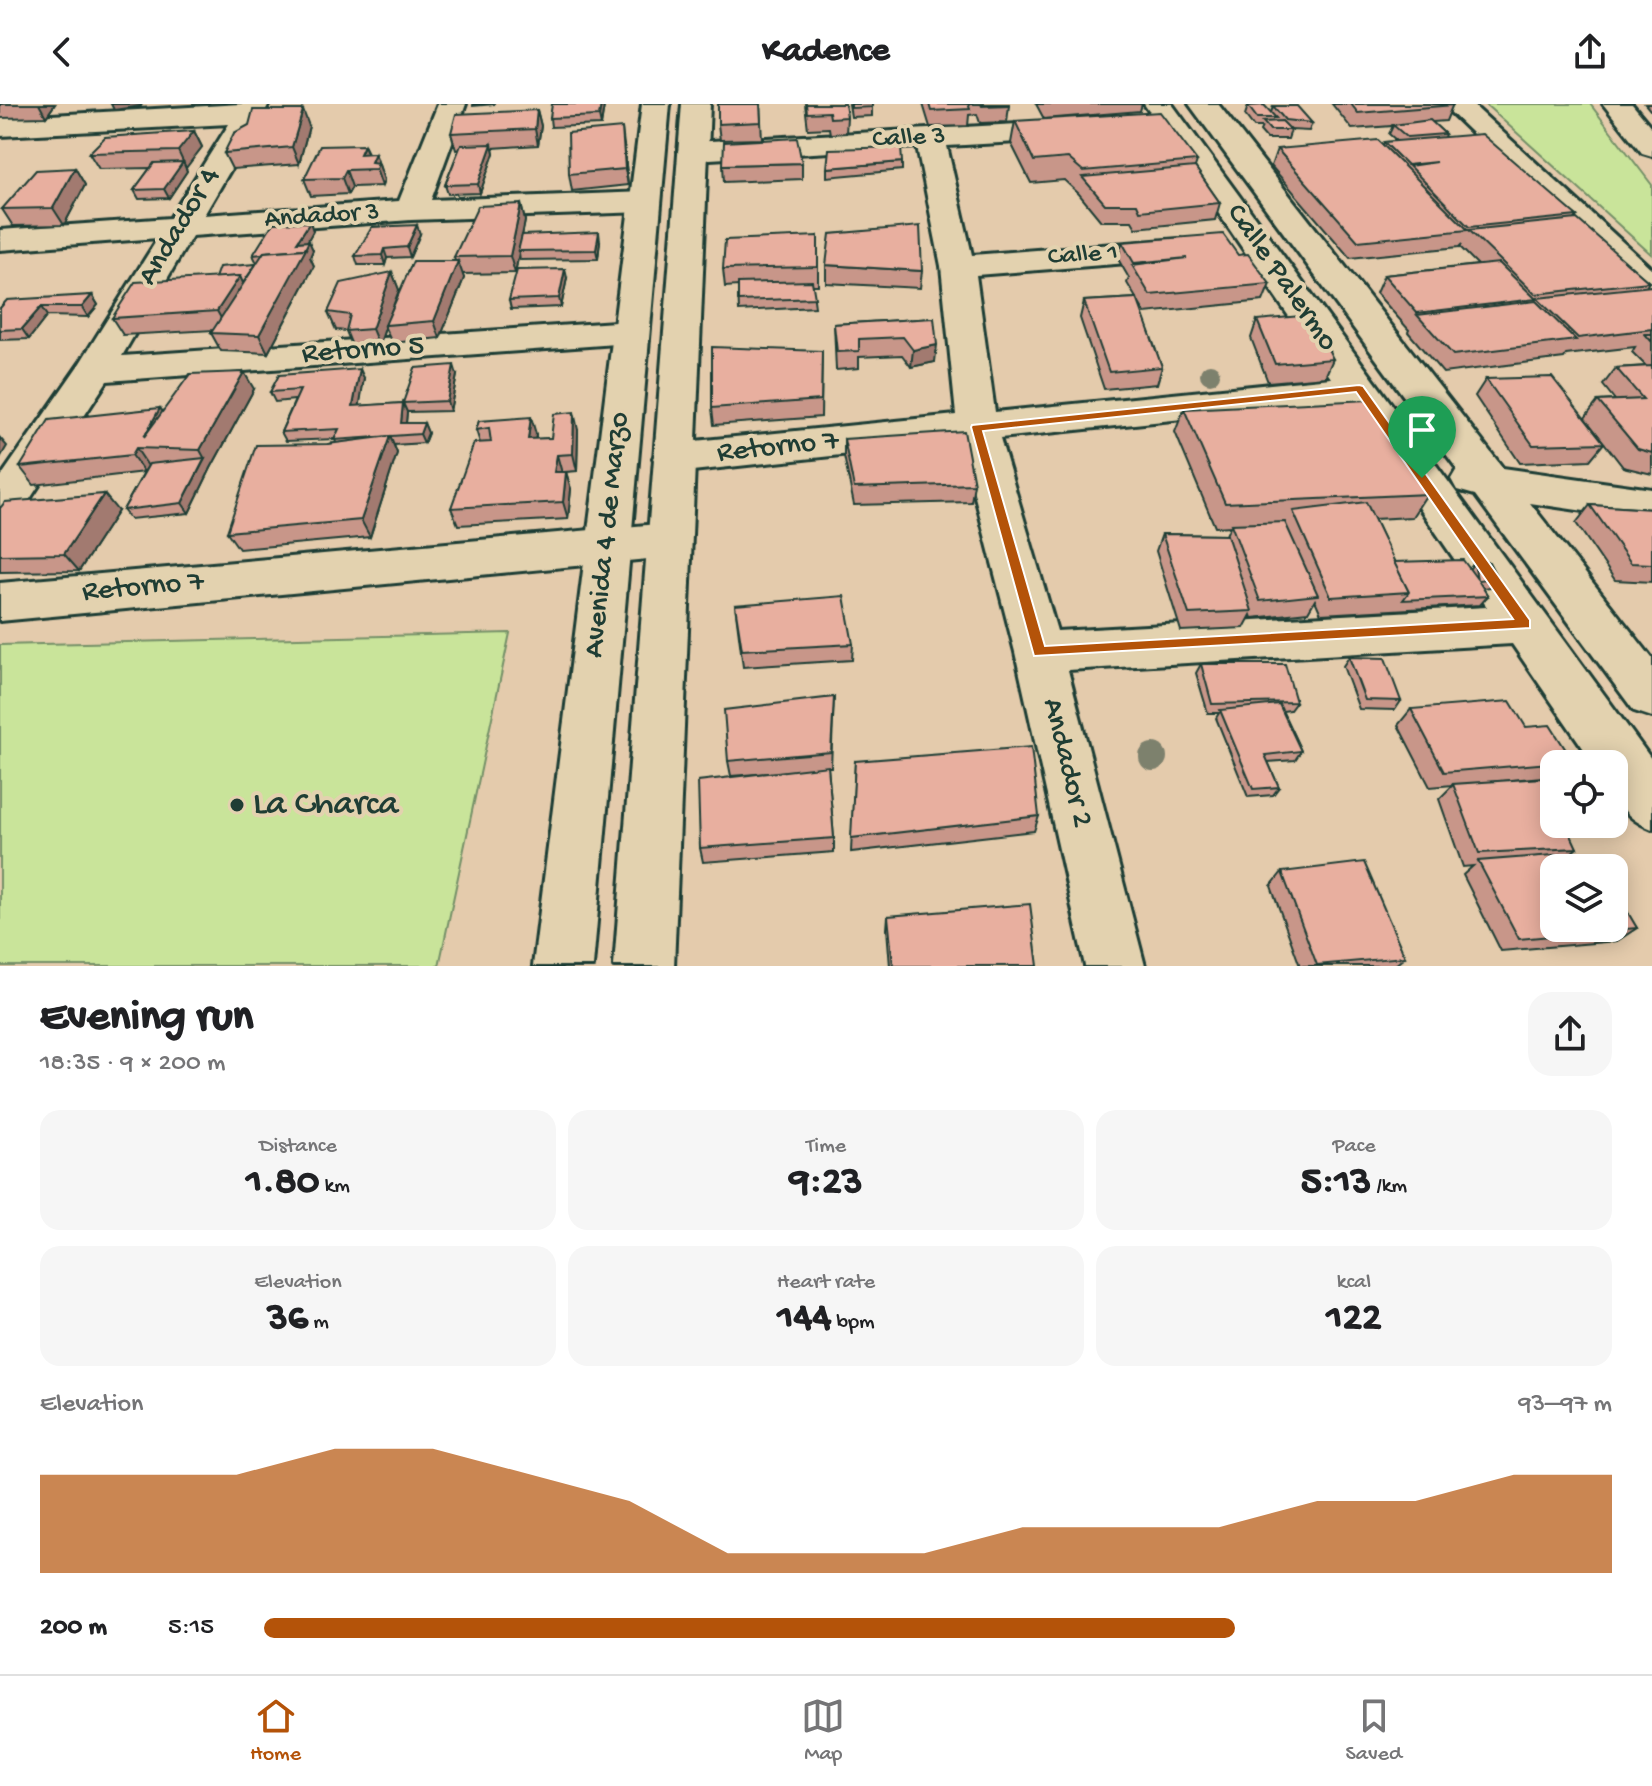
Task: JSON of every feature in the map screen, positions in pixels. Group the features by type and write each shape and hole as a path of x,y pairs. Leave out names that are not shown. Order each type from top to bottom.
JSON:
{"street":[{"path":"411,210 452,104"},
{"name":"Avenida 4 de Marzo","path":"563,966 656,104"},
{"name":"Avenida 4 de Marzo","path":"644,966 696,104"},
{"path":"1456,104 1652,288"},
{"path":"1617,104 1652,147"},
{"path":"0,127 252,109"},
{"name":"Andador 4","path":"0,511 95,370 252,109"},
{"name":"Calle Palermo","path":"1169,114 1230,245 1359,388 1652,804"},
{"name":"Calle Palermo","path":"1169,114 1488,480 1652,696"},
{"name":"Calle 3","path":"693,151 1097,128"},
{"name":"Andador 2","path":"930,138 958,266 977,427 1039,652 1115,966"},
{"name":"Andador 3","path":"0,240 411,210 645,202"},
{"name":"Calle 1","path":"958,266 1230,245"},
{"name":"Retorno 5","path":"95,370 630,332"},
{"name":"Retorno 7","path":"674,458 1359,388"},
{"path":"1422,478 1488,480 1652,505"},
{"name":"Retorno 7","path":"0,602 669,540"},
{"path":"1039,652 1525,624"}],"green space":[{"path":"1485,104 1590,104 1652,185 1652,255"},
{"name":"La Charca","path":"510,633 439,966 0,966 0,645"}],"building":[{"path":"552,104 601,104 599,116 550,118"},
{"path":"718,104 760,104 761,122 718,124"},
{"path":"806,104 845,104 847,117 830,118 829,112 807,113"},
{"path":"851,104 872,104 872,107 851,108"},
{"path":"929,104 968,104 970,109 931,111"},
{"path":"1009,104 1009,105 982,106"},
{"path":"1351,104 1453,104 1453,105 1358,113"},
{"path":"1264,105 1276,118 1257,118 1248,106"},
{"path":"1273,106 1297,106 1312,123 1285,120"},
{"path":"253,110 303,110 292,147 224,153 234,133 249,125"},
{"path":"537,110 535,129 451,133 456,114"},
{"path":"1160,112 1197,161 1083,171 1068,158 1034,161 1015,121"},
{"path":"1430,120 1445,134 1407,137 1393,125"},
{"path":"1282,121 1291,130 1270,130 1263,122"},
{"path":"622,128 625,169 569,174 568,133"},
{"path":"194,131 178,151 89,153 105,137"},
{"path":"1482,134 1577,216 1469,227 1409,166 1436,162 1407,165 1384,142"},
{"path":"797,138 802,163 723,165 724,142"},
{"path":"1378,140 1468,230 1358,241 1277,149"},
{"path":"492,144 478,184 445,185 461,145"},
{"path":"364,145 360,154 375,153 371,162 378,163 376,169 346,170 342,178 304,179 320,146"},
{"path":"901,147 902,162 827,168 829,149"},
{"path":"183,162 164,189 134,190 154,163"},
{"path":"1195,167 1220,203 1140,211 1137,204 1105,204 1082,177"},
{"path":"75,168 53,208 2,209 36,170"},
{"path":"521,204 510,256 454,257 478,206"},
{"path":"1577,219 1649,282 1535,294 1469,230"},
{"path":"310,222 297,242 309,241 305,249 253,255 273,223"},
{"path":"417,225 407,247 384,249 382,255 355,256 372,227"},
{"path":"920,226 922,271 826,265 830,234"},
{"path":"599,232 596,250 518,251 522,235"},
{"path":"1223,234 1238,255 1248,254 1270,284 1150,295 1132,265 1187,258 1134,263 1122,242"},
{"path":"818,236 818,267 723,269 725,240"},
{"path":"306,249 259,335 211,333 264,252"},
{"path":"413,261 458,261 434,321 385,325"},
{"path":"1499,263 1536,299 1417,313 1384,275"},
{"path":"256,264 243,283 240,276 215,278 219,267"},
{"path":"565,269 559,298 509,300 517,270"},
{"path":"392,272 372,329 346,331 350,315 328,312 341,283"},
{"path":"240,276 217,311 112,318 135,282"},
{"path":"812,281 815,298 738,301 738,283"},
{"path":"1652,286 1652,329 1578,338 1537,298"},
{"path":"92,295 82,307 41,307 22,329 0,330 0,308 7,300"},
{"path":"1137,298 1162,367 1109,372 1084,301"},
{"path":"1536,301 1576,340 1453,355 1417,315"},
{"path":"1311,315 1333,359 1275,364 1257,320"},
{"path":"934,318 937,345 913,350 903,337 859,339 859,351 837,352 834,324"},
{"path":"712,347 822,351 821,400 712,408"},
{"path":"454,365 447,401 403,403 415,368"},
{"path":"1652,366 1652,453 1638,449 1598,401 1643,399 1616,368"},
{"path":"360,369 353,406 403,403 401,423 424,423 420,434 334,440 339,429 281,432 300,390 270,392 279,375"},
{"path":"244,372 200,450 136,448 132,455 20,467 49,420 160,408 144,437 190,374"},
{"path":"1552,377 1604,443 1533,445 1486,379"},
{"path":"1369,400 1427,494 1225,503 1184,409"},
{"path":"574,412 573,454 557,455 554,472 566,472 563,502 451,508 474,443 491,442 489,428 476,430 479,421 531,417 528,439 551,438 554,414"},
{"path":"964,431 974,484 854,488 844,439"},
{"path":"390,436 361,520 227,532 256,445 328,444"},
{"path":"205,458 182,503 123,510 149,464"},
{"path":"104,494 64,554 0,555 0,508 5,502"},
{"path":"1366,502 1409,592 1331,597 1293,511"},
{"path":"1590,505 1652,509 1652,564 1631,563"},
{"path":"1285,522 1318,595 1260,601 1231,524"},
{"path":"1162,534 1227,535 1252,611 1189,614"},
{"path":"1463,560 1477,579 1474,563 1489,562 1497,578 1478,580 1488,596 1403,600 1409,592 1394,562"},
{"path":"844,596 853,644 742,650 735,605"},
{"path":"1349,657 1385,658 1401,701 1365,700"},
{"path":"1201,664 1285,664 1296,702 1212,704"},
{"path":"834,697 831,752 728,761 724,710"},
{"path":"1510,701 1526,727 1550,725 1566,750 1540,750 1540,764 1444,772 1411,709"},
{"path":"1279,704 1301,751 1265,755 1279,787 1253,789 1220,710"},
{"path":"1031,747 1039,816 851,838 855,761"},
{"path":"828,766 834,838 700,848 698,781"},
{"path":"1540,778 1540,838 1572,838 1577,848 1479,853 1453,784"},
{"path":"1540,856 1540,937 1519,939 1478,861"},
{"path":"1364,862 1405,957 1317,965 1282,872"},
{"path":"1030,904 1038,966 893,966 888,916"},
{"path":"1628,913 1637,928 1628,929"}],"place":[{"name":"La Charca","path":"237,805"}],"route":[{"path":"1359,388 1422,478 1525,624 1039,652 977,427 1359,388"}]}
